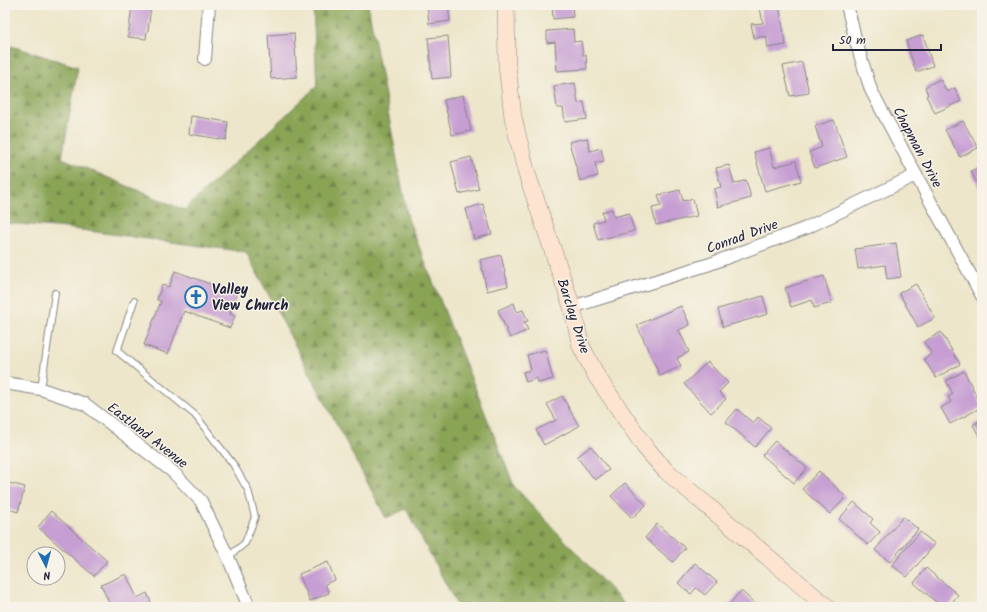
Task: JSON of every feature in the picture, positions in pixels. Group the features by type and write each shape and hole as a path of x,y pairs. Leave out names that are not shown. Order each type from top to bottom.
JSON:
{"street":[{"path":"205,59 209,5"},
{"name":"Barclay Drive","path":"506,5 507,65 513,117 526,171 572,307 581,346 597,377 645,447 666,470 827,607"},
{"name":"Chapman Drive","path":"847,5 856,42 871,90 982,296"},
{"name":"Conrad Drive","path":"572,307 710,264 806,228 916,175"},
{"name":"Eastland Avenue","path":"5,383 42,389 85,404 173,472 201,502 228,557 249,607"}],"lane":[{"path":"42,389 55,293"},
{"path":"134,301 117,351 195,415 233,464 248,490 255,516 245,543 228,557"}],"green space":[{"path":"313,5 368,5 408,219 514,486 627,607 458,607 406,509 386,518 246,252 66,228 5,223 5,91 11,46 78,67 62,158 184,210 317,86"}],"building":[{"path":"132,5 151,5 146,39 128,37"},
{"path":"427,5 448,5 450,21 429,24"},
{"path":"552,5 572,5 573,17 553,19"},
{"path":"779,5 786,45 768,48 766,36 754,38 751,24 763,23 760,8"},
{"path":"573,29 574,42 581,41 583,55 586,55 587,69 557,71 555,42 547,43 547,31"},
{"path":"294,33 297,77 271,79 268,35"},
{"path":"923,35 933,66 916,72 906,41"},
{"path":"448,36 451,77 432,79 428,38"},
{"path":"802,62 809,93 790,96 783,66"},
{"path":"940,79 947,92 955,88 961,101 935,113 926,96 928,95 925,87"},
{"path":"575,83 578,103 584,102 587,119 565,122 563,108 557,108 554,86"},
{"path":"463,95 471,131 452,135 444,100"},
{"path":"191,116 228,122 226,140 189,134"},
{"path":"834,120 847,157 815,168 809,152 822,147 815,126"},
{"path":"963,121 978,148 960,157 945,130"},
{"path":"587,138 590,151 601,148 604,161 595,163 598,176 580,181 569,142"},
{"path":"769,148 774,167 796,161 801,181 765,191 754,152"},
{"path":"471,157 479,189 459,194 451,162"},
{"path":"729,165 734,184 746,180 751,198 718,207 714,189 721,187 716,168"},
{"path":"982,166 982,194 971,171"},
{"path":"680,190 683,201 693,199 697,216 656,225 652,208 661,206 658,195"},
{"path":"483,204 492,234 474,239 466,209"},
{"path":"612,209 614,217 629,213 634,231 598,240 593,223 604,220 602,212"},
{"path":"896,243 901,277 887,279 885,265 858,269 855,249"},
{"path":"501,255 508,286 487,291 480,260"},
{"path":"175,271 237,294 230,314 235,316 230,328 184,311 168,354 144,345 161,301 157,300 162,285 169,287"},
{"path":"824,276 832,303 814,308 812,300 791,307 785,288"},
{"path":"916,284 935,318 918,327 899,293"},
{"path":"763,296 768,314 723,327 718,309"},
{"path":"514,303 517,312 523,310 528,321 524,322 528,330 510,338 498,310"},
{"path":"681,306 690,325 679,330 689,352 677,358 681,366 660,376 637,325"},
{"path":"941,332 960,364 936,378 924,359 932,354 924,342"},
{"path":"545,350 553,379 538,383 537,378 526,382 523,372 531,370 527,355"},
{"path":"708,362 728,383 719,392 726,399 711,413 684,384"},
{"path":"964,371 982,407 950,424 941,408 951,402 948,397 953,394 946,381"},
{"path":"562,396 579,426 544,445 536,430 556,420 547,404"},
{"path":"737,409 753,423 758,417 771,428 755,447 726,422"},
{"path":"982,420 982,441 973,425"},
{"path":"775,441 807,468 794,483 762,455"},
{"path":"591,446 609,470 595,480 577,457"},
{"path":"819,471 846,497 830,514 802,489"},
{"path":"5,482 25,487 18,512 5,508"},
{"path":"625,483 646,505 632,518 611,496"},
{"path":"854,502 873,519 870,523 880,532 868,545 839,519"},
{"path":"51,511 107,561 94,576 66,552 66,546 60,546 38,527"},
{"path":"903,517 918,529 890,562 875,550"},
{"path":"657,524 685,548 673,562 645,538"},
{"path":"920,532 935,544 907,577 892,565"},
{"path":"328,562 335,580 325,584 329,593 310,601 299,574"},
{"path":"695,563 717,582 705,595 696,588 691,594 678,583"},
{"path":"926,568 958,595 948,607 942,607 914,583"},
{"path":"126,574 137,598 147,593 153,607 111,607 101,585"},
{"path":"741,591 759,607 727,607"}],"place":[{"name":"Valley View Church","path":"196,297"}]}
